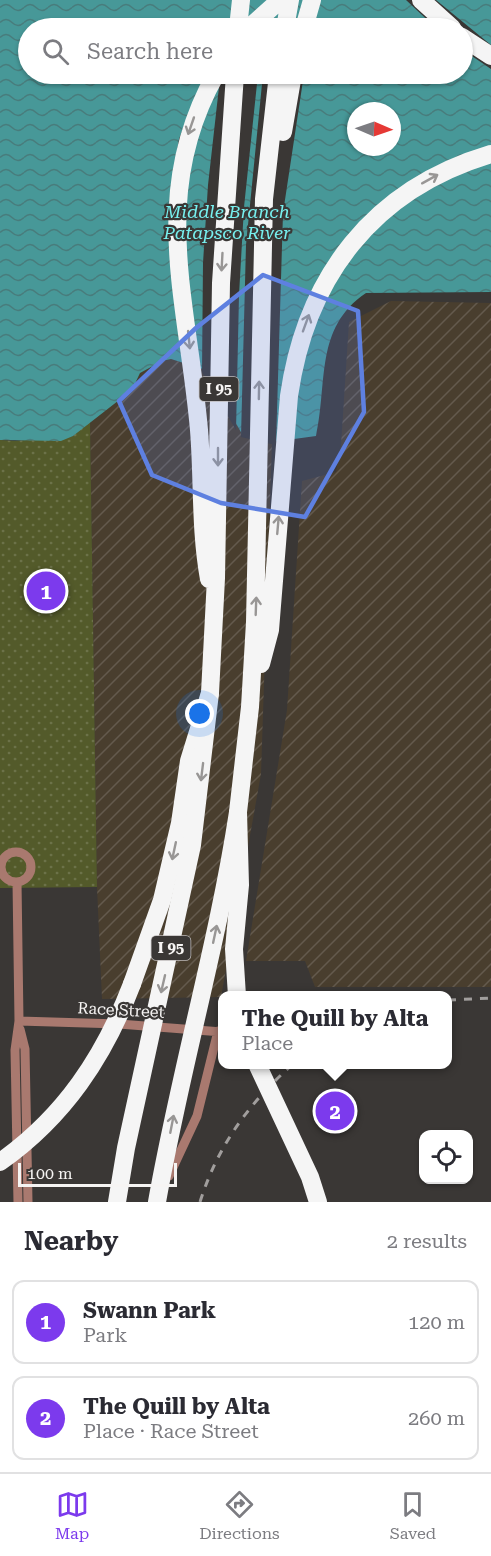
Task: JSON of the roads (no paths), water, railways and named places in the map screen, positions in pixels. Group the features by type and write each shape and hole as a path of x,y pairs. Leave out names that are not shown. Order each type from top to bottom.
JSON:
{"highway":[{"path":"239,18 241,0"},
{"path":"252,18 255,0"},
{"path":"261,18 280,0"},
{"path":"287,18 290,0"},
{"path":"306,18 312,0"},
{"path":"421,0 441,18"},
{"path":"473,44 491,56"},
{"path":"211,84 196,114 184,149 176,218 199,430 203,545 215,616"},
{"path":"230,162 234,84"},
{"name":"I 95","path":"117,1202 126,1148 192,845 210,693 215,616 221,283 230,162 242,84"},
{"name":"I 95","path":"158,1202 178,1096 217,927 237,812 250,707 257,583 260,312 264,199 277,84"},
{"path":"260,312 281,143 291,84"},
{"path":"250,707 270,630 291,380 299,344 311,308 340,258 379,214 435,176 491,154"},
{"path":"0,1162 49,1122 78,1088 102,1051 123,1008 162,900 176,841 189,761 210,693"},
{"path":"237,812 240,885 234,949 237,991"},
{"path":"259,1069 310,1177 318,1202"}],"street":[{"path":"17,882 18,1021 15,1050 18,1202"},
{"path":"18,1021 25,1049 28,1202"},
{"name":"Race Street","path":"18,1021 119,1024 218,1032"},
{"path":"158,1202 198,1116 218,1040"}],"water":[{"name":"Middle Branch Patapsco River","path":"0,0 491,0 491,292 366,293 349,307 330,340 316,436 272,442 242,434 206,370 171,359 162,361 140,373 132,390 73,436 61,441 0,440"}],"railway":[{"path":"452,1000 491,998"},
{"path":"200,1202 216,1162 237,1126 262,1094 288,1069"}],"place":[{"name":"Swann Park","path":"46,591"},
{"name":"The Quill by Alta","path":"335,1111"}]}
